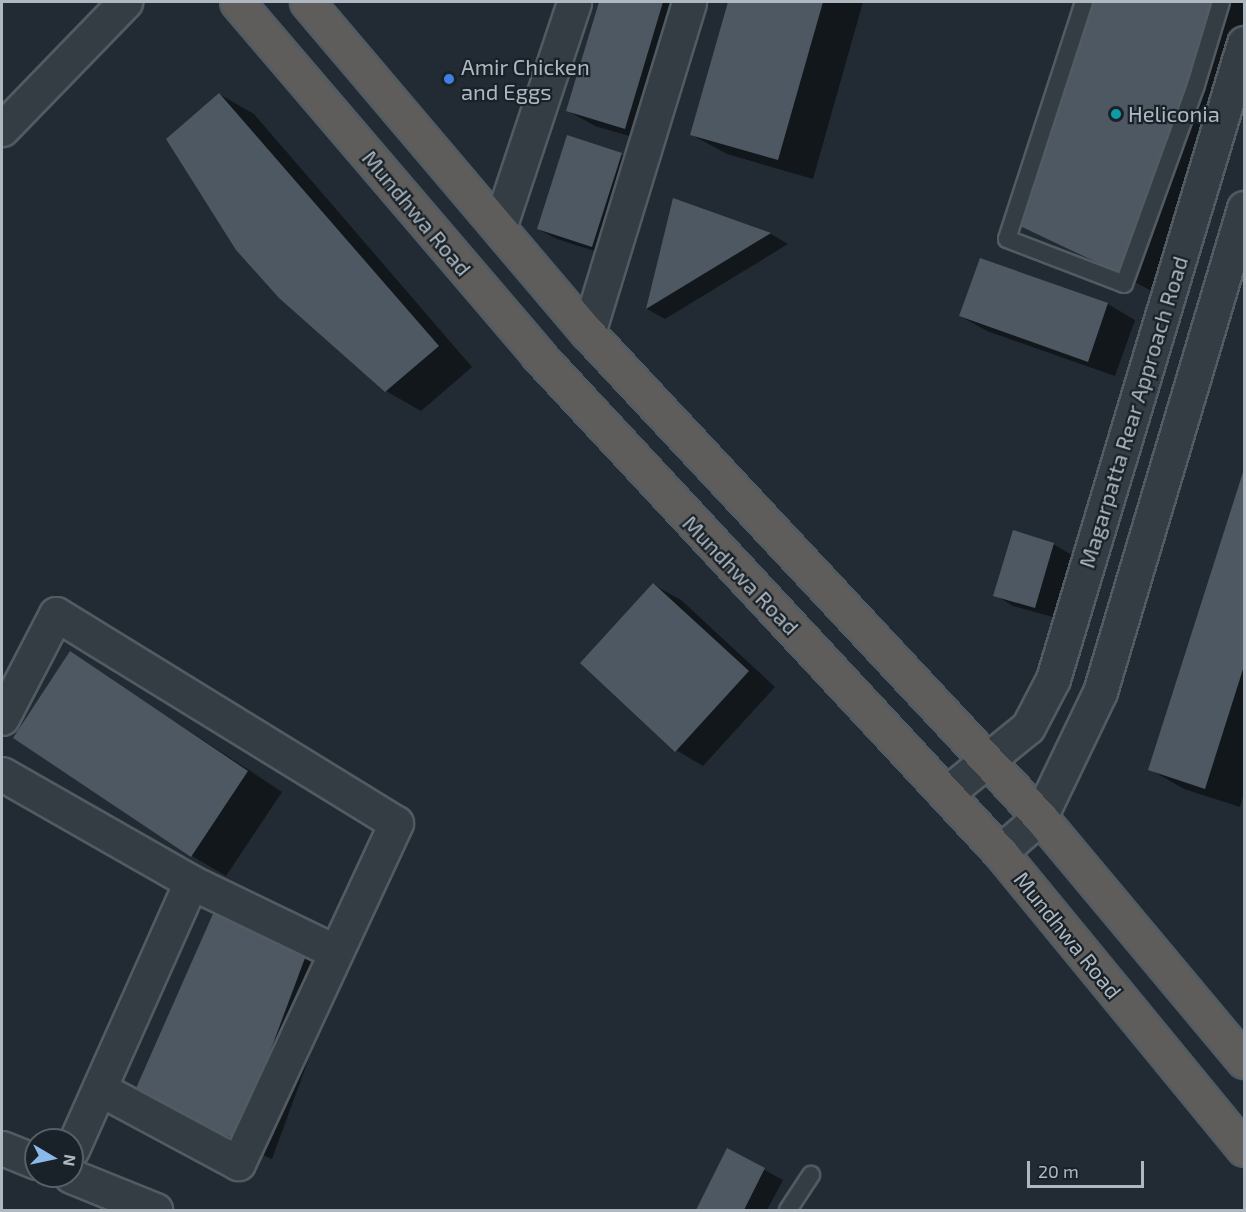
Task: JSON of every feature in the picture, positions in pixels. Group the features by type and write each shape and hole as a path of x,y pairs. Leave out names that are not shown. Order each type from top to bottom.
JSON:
{"highway":[{"name":"Mundhwa Road","path":"237,2 546,364 1000,852 1245,1149"},
{"path":"307,2 588,333 1040,817 1245,1061"}],"street":[{"path":"2,129 125,2"},
{"path":"499,228 574,2"},
{"path":"588,333 689,2"},
{"name":"Magarpatta Rear Approach Road","path":"947,794 990,762 1028,727 1053,679 1245,43"},
{"path":"1000,852 1040,817 1100,692 1245,208"},
{"path":"2,718 56,614 396,823 334,951 238,1163 100,1089"},
{"path":"2,774 191,882 334,951"},
{"path":"82,1128 191,882"},
{"path":"2,1148 24,1157"},
{"path":"84,1181 155,1210"}],"lane":[{"path":"1084,2 1007,239 1124,284 1196,85 1221,2"},
{"path":"1196,85 1229,95"},
{"path":"788,1210 811,1175"}],"building":[{"path":"599,2 663,2 625,129 566,111"},
{"path":"728,2 823,2 778,160 690,135"},
{"name":"Heliconia","path":"1091,2 1214,2 1121,274 1020,226"},
{"path":"219,93 439,346 385,392 279,298 236,250 166,139"},
{"path":"567,135 622,153 592,247 537,229"},
{"path":"673,198 771,233 646,309"},
{"path":"980,258 1108,303 1088,362 959,316"},
{"path":"1244,469 1244,666 1205,789 1148,770"},
{"path":"1013,530 1054,543 1035,608 993,596"},
{"path":"653,583 749,671 675,752 580,663"},
{"path":"70,651 248,771 191,857 13,738"},
{"path":"216,907 308,950 237,1140 133,1095"},
{"path":"727,1148 765,1168 744,1210 696,1210"}],"place":[{"name":"Amir Chicken and Eggs","path":"449,79"},
{"name":"Heliconia","path":"1116,114"}]}
